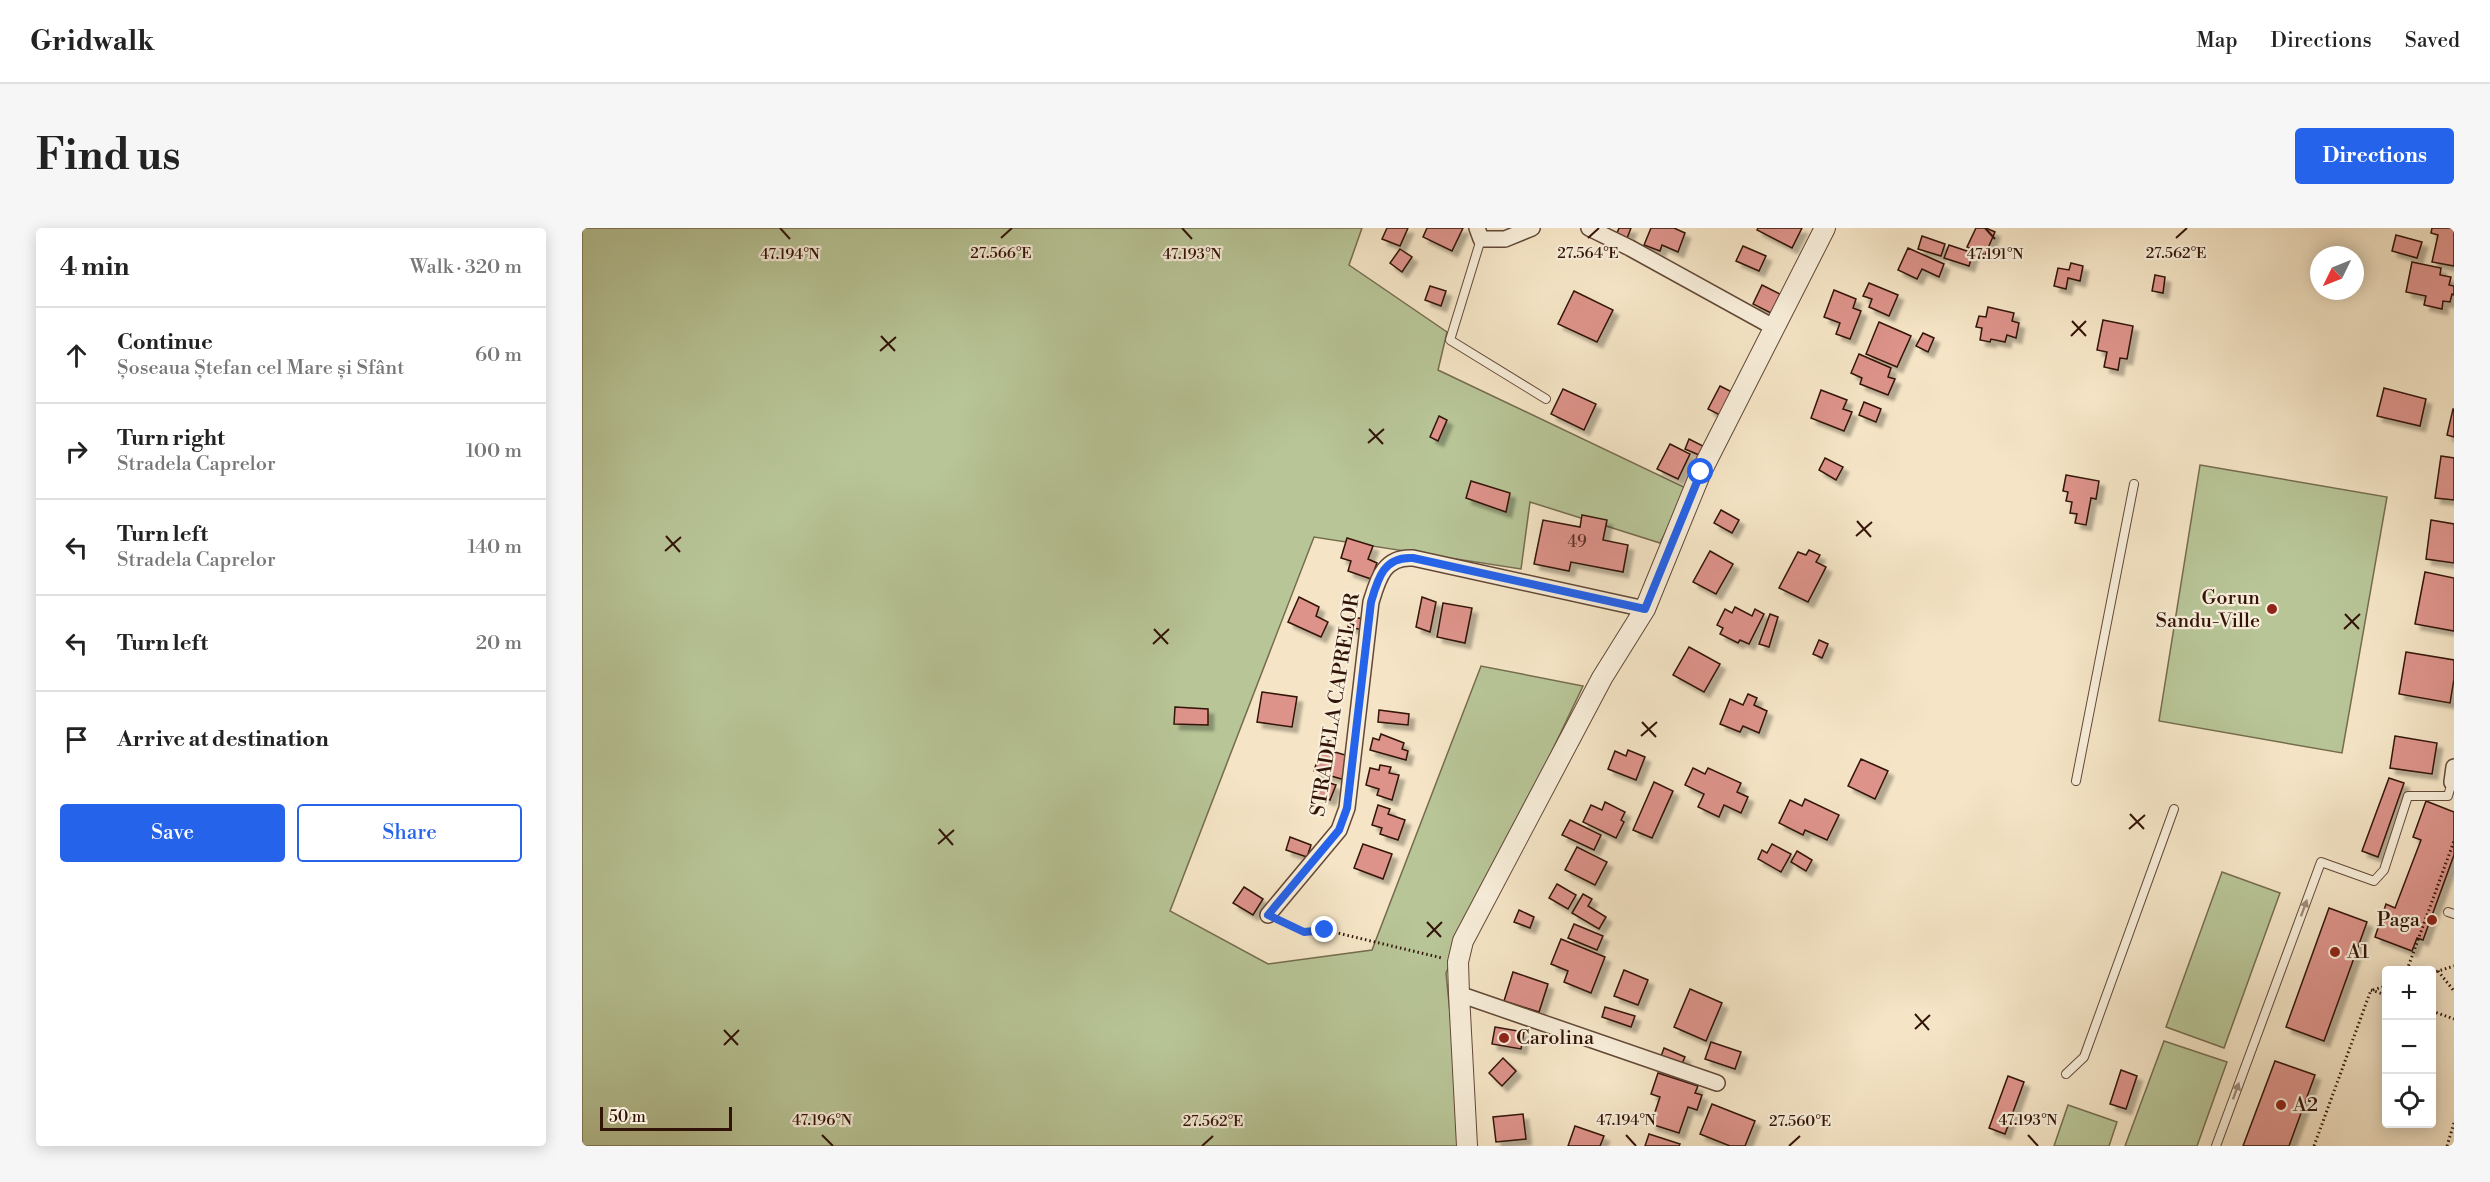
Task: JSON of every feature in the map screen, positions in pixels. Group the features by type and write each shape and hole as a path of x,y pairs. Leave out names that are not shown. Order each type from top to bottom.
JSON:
{"street":[{"path":"1479,233 1505,239 1532,228"},
{"path":"1589,228 1775,328"},
{"path":"1467,1146 1458,994 1458,962 1463,940 1602,678 1645,609 1701,472 1825,228"},
{"name":"STRADELA CAPRELOR","path":"1268,915 1339,830 1347,808 1371,602 1382,571 1389,564 1404,558 1413,558 1645,609"},
{"path":"1458,994 1718,1083"}],"lane":[{"path":"1479,233 1450,340 1546,399"},
{"path":"2076,781 2134,484"},
{"path":"2216,1146 2321,862 2374,881 2384,870 2408,796 2448,796 2453,777"},
{"path":"2066,1074 2084,1057 2174,809"}],"path":[{"path":"2408,966 2454,841"},
{"path":"1268,915 1304,932 1325,930 1458,962"},
{"path":"2454,966 2438,971 2454,992"},
{"path":"2371,990 2382,987"},
{"path":"2371,990 2382,994"},
{"path":"2322,1146 2315,1145 2371,990"},
{"path":"2436,1012 2454,1019"},
{"path":"2447,1146 2454,1123"}],"green space":[{"path":"582,228 1362,228 1349,265 1447,332 1438,370 1688,489 1660,543 1530,502 1521,569 1314,537 1170,911 1268,964 1372,950 1481,666 1583,686 1446,973 1463,1146 582,1146"},
{"name":"Gorun Sandu-Ville","path":"2200,465 2387,497 2342,753 2159,721"},
{"path":"2222,872 2280,893 2224,1048 2166,1027"},
{"path":"2164,1041 2227,1062 2197,1146 2125,1146"},
{"path":"2068,1105 2117,1122 2109,1146 2054,1146"}],"building":[{"path":"1387,228 1408,228 1400,246 1382,239"},
{"path":"1427,228 1463,228 1452,251 1423,237"},
{"path":"1619,228 1631,228 1626,241 1616,236"},
{"path":"1651,228 1674,228 1685,233 1678,252 1662,245 1660,251 1644,245"},
{"path":"1758,228 1802,228 1792,248 1757,230"},
{"path":"1976,228 1986,228 1995,232 1985,255 1967,247"},
{"path":"2432,228 2454,228 2454,266 2432,262 2438,235 2431,233"},
{"path":"2396,235 2422,242 2417,258 2392,251"},
{"path":"1922,236 1945,244 1941,256 1918,249"},
{"path":"1949,245 1973,253 1969,266 1944,258"},
{"path":"1743,246 1766,256 1759,271 1736,261"},
{"path":"1908,248 1944,264 1939,277 1922,269 1917,279 1898,270"},
{"path":"1400,249 1412,257 1402,272 1390,263"},
{"path":"2412,262 2441,268 2440,275 2451,277 2449,285 2454,286 2454,295 2452,294 2450,302 2443,301 2442,309 2424,305 2426,296 2406,292"},
{"path":"2071,263 2083,266 2080,281 2068,278 2066,289 2054,286 2058,268 2069,270"},
{"path":"2155,275 2165,277 2163,293 2152,291"},
{"path":"1869,283 1898,295 1889,316 1869,307 1872,299 1863,296"},
{"path":"1762,285 1780,294 1771,313 1753,304"},
{"path":"1430,286 1446,291 1441,306 1425,300"},
{"path":"1834,290 1856,299 1853,308 1861,311 1850,339 1836,334 1840,323 1824,317"},
{"path":"1574,291 1613,310 1597,342 1558,324"},
{"path":"1988,307 2014,313 2012,321 2019,323 2016,338 2007,335 2005,342 1991,339 1990,342 1980,340 1982,328 1976,327 1979,316 1986,317"},
{"path":"2103,320 2133,326 2127,359 2120,358 2118,370 2104,367 2107,352 2097,350"},
{"path":"1879,322 1911,336 1897,367 1866,354"},
{"path":"1923,333 1934,338 1928,352 1916,346"},
{"path":"1859,354 1891,368 1888,377 1895,379 1888,395 1860,384 1862,378 1851,373"},
{"path":"1720,386 1732,392 1720,415 1708,409"},
{"path":"2384,388 2426,399 2420,426 2377,416"},
{"path":"1563,389 1596,404 1584,430 1551,414"},
{"path":"1821,390 1847,400 1843,409 1852,412 1844,431 1811,418"},
{"path":"1864,402 1881,409 1876,422 1859,415"},
{"path":"2454,409 2454,437 2447,435"},
{"path":"1439,416 1447,420 1438,441 1430,437"},
{"path":"1689,439 1703,446 1699,455 1685,449"},
{"path":"1670,444 1690,454 1678,479 1657,469"},
{"path":"2441,456 2454,458 2454,500 2435,498"},
{"path":"1825,458 1843,467 1836,480 1819,470"},
{"path":"2066,475 2099,481 2096,499 2091,498 2086,525 2075,523 2077,514 2070,513 2072,502 2066,501 2068,492 2063,491"},
{"path":"1471,481 1510,493 1506,512 1466,498"},
{"path":"1721,510 1739,520 1732,533 1714,523"},
{"path":"1582,515 1607,520 1603,540 1628,545 1623,572 1571,562 1569,571 1534,564 1543,520 1580,527"},
{"path":"2431,520 2454,524 2454,563 2426,559"},
{"path":"1347,538 1373,546 1368,559 1377,563 1371,579 1348,571 1351,561 1341,558"},
{"path":"1809,550 1820,555 1816,562 1826,567 1808,602 1779,588 1798,552 1806,555"},
{"path":"1710,551 1733,564 1716,594 1693,582"},
{"path":"2425,572 2454,578 2454,631 2415,624"},
{"path":"1299,597 1319,607 1316,616 1328,622 1321,637 1288,622"},
{"path":"1422,597 1436,602 1430,632 1416,627"},
{"path":"1443,603 1472,608 1465,643 1437,637"},
{"path":"1735,607 1752,616 1755,609 1764,614 1749,644 1740,640 1738,643 1720,634 1723,628 1717,625 1725,609 1732,613"},
{"path":"1770,614 1778,617 1769,647 1759,644"},
{"path":"1350,617 1366,619 1364,630 1348,627"},
{"path":"1819,640 1828,644 1822,658 1813,654"},
{"path":"1689,647 1720,664 1704,692 1673,675"},
{"path":"2406,652 2454,660 2450,703 2399,694"},
{"path":"1262,692 1297,697 1292,727 1257,722"},
{"path":"1748,694 1757,698 1754,705 1767,711 1759,733 1743,726 1740,732 1720,724 1730,699 1743,705"},
{"path":"1175,707 1208,709 1208,725 1174,724"},
{"path":"1379,710 1409,714 1408,725 1378,722"},
{"path":"1381,734 1404,743 1402,749 1408,751 1406,760 1370,750 1373,738 1379,740"},
{"path":"2395,736 2437,743 2432,774 2390,768"},
{"path":"1321,748 1352,757 1345,780 1314,771"},
{"path":"1628,750 1645,757 1636,780 1608,769 1615,751 1626,756"},
{"path":"1861,759 1888,771 1875,799 1848,786"},
{"path":"1380,765 1391,767 1389,773 1399,775 1392,800 1377,795 1379,789 1366,785 1370,768 1379,770"},
{"path":"1693,768 1705,774 1708,768 1741,783 1737,792 1748,797 1741,813 1724,805 1719,817 1698,807 1704,794 1685,785"},
{"path":"2389,778 2404,783 2378,857 2362,851"},
{"path":"1317,779 1336,785 1330,800 1311,793"},
{"path":"1654,782 1673,791 1652,838 1633,830"},
{"path":"1805,799 1839,815 1827,840 1805,830 1803,835 1779,823 1790,800 1802,806"},
{"path":"2426,801 2454,812 2454,855 2423,940 2417,938 2412,951 2375,937 2386,904 2395,908 2421,840 2413,837"},
{"path":"1605,802 1625,812 1621,820 1624,822 1616,838 1583,822 1591,805 1602,810"},
{"path":"1378,805 1390,809 1388,814 1405,820 1398,840 1380,834 1382,828 1372,825"},
{"path":"1570,820 1601,835 1594,850 1562,835"},
{"path":"1290,837 1311,845 1307,857 1286,850"},
{"path":"1363,844 1392,854 1383,879 1354,868"},
{"path":"1772,844 1791,854 1781,872 1758,859 1762,850 1767,853"},
{"path":"1577,847 1607,862 1595,885 1565,870"},
{"path":"1797,851 1812,860 1806,871 1791,862"},
{"path":"1557,884 1576,895 1568,909 1549,898"},
{"path":"1244,887 1263,899 1253,915 1233,903"},
{"path":"1583,894 1592,899 1588,906 1606,917 1599,929 1572,913"},
{"name":"A1","path":"2329,908 2367,922 2324,1041 2286,1027"},
{"path":"1519,910 1534,917 1530,928 1514,922"},
{"path":"1574,924 1603,936 1597,950 1568,938"},
{"path":"1561,939 1605,957 1591,993 1564,982 1568,971 1551,964"},
{"path":"1624,970 1648,980 1638,1005 1614,996"},
{"path":"1513,972 1548,984 1539,1012 1504,1001"},
{"path":"1690,989 1722,1003 1706,1041 1674,1027"},
{"path":"1605,1007 1635,1016 1631,1027 1602,1017"},
{"path":"1495,1027 1524,1032 1521,1049 1492,1044"},
{"path":"1711,1042 1741,1052 1735,1069 1705,1059"},
{"path":"1664,1048 1685,1057 1680,1068 1660,1059"},
{"path":"1503,1058 1516,1071 1502,1086 1489,1073"},
{"name":"A2","path":"2275,1061 2315,1075 2289,1146 2243,1146"},
{"path":"2121,1070 2137,1076 2126,1109 2110,1104"},
{"path":"1658,1073 1698,1086 1695,1093 1702,1095 1697,1110 1688,1107 1679,1133 1651,1124 1660,1097 1651,1094"},
{"path":"2008,1076 2024,1082 2005,1134 1989,1128"},
{"path":"1712,1104 1755,1121 1745,1146 1730,1146 1700,1134"},
{"path":"1523,1114 1526,1139 1496,1142 1493,1117"},
{"path":"1575,1126 1604,1136 1600,1146 1568,1146"},
{"path":"1649,1134 1680,1144 1679,1146 1645,1146"}],"place":[{"name":"Gorun Sandu-Ville","path":"2272,609"},
{"name":"Paga","path":"2432,920"},
{"name":"A1","path":"2335,952"},
{"name":"Carolina","path":"1504,1038"},
{"name":"A2","path":"2281,1105"}],"route":[{"path":"1325,930 1304,932 1268,915 1339,830 1347,808 1371,602 1382,571 1395,560 1413,558 1645,609 1701,472"}]}
